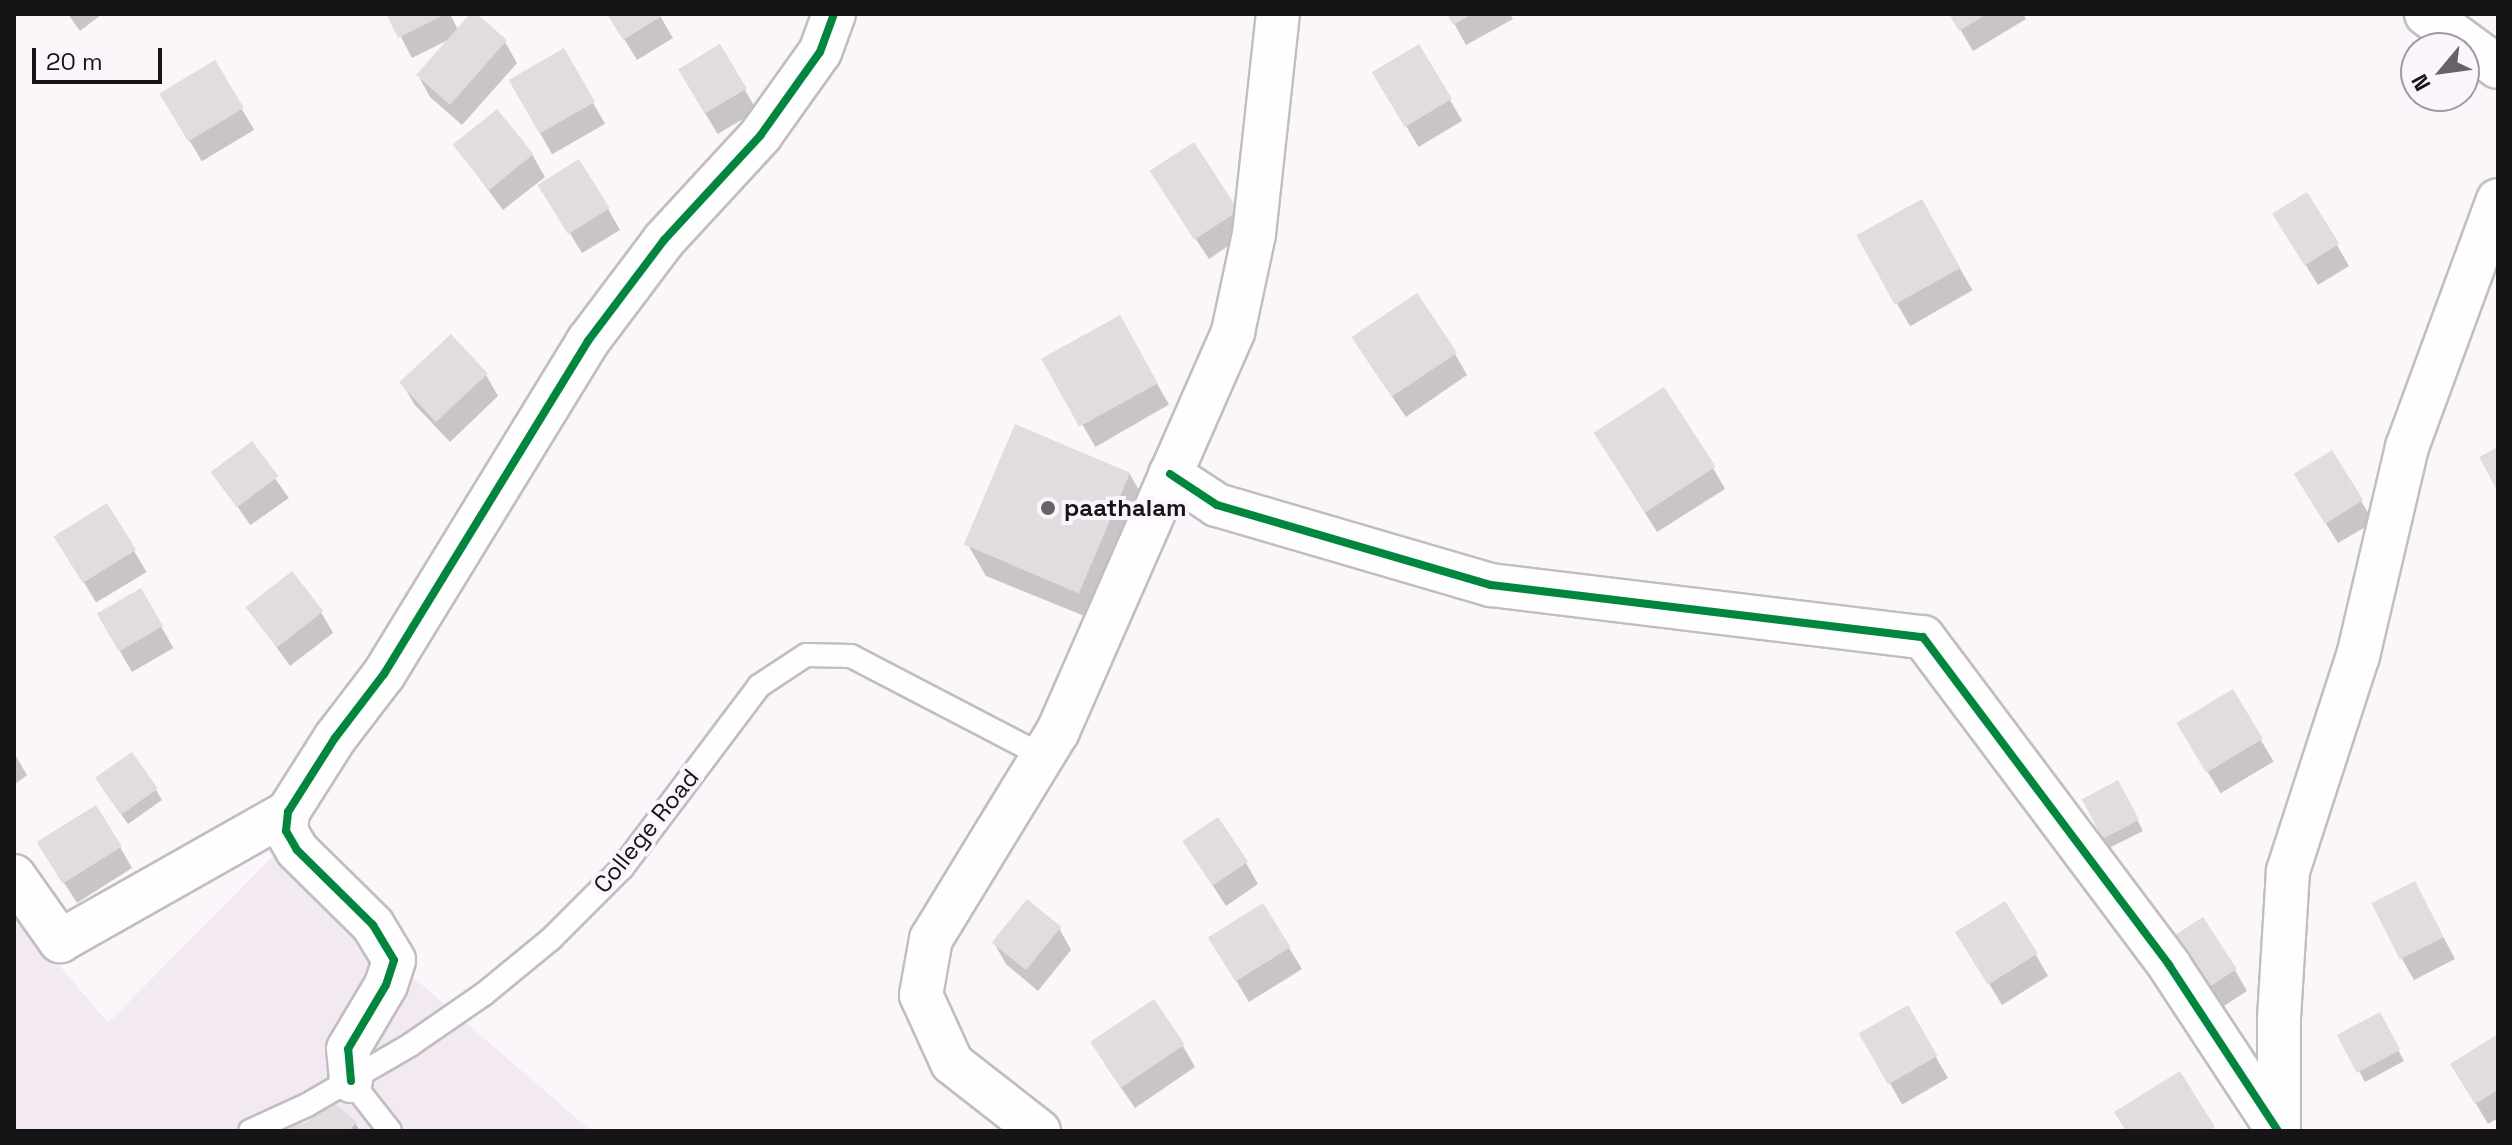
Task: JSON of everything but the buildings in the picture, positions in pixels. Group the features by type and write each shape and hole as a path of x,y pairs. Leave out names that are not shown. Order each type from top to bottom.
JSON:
{"street":[{"path":"351,1081 348,1049 386,985 394,960 373,925 297,850 286,831 288,812 335,738 384,674 588,341 664,240 760,136 820,52 834,14"},
{"path":"1039,1131 952,1063 921,995 931,939 1058,731 1233,332 1254,234 1278,14"},
{"path":"2426,14 2498,67"},
{"path":"2279,1131 2279,1018 2288,871 2358,656 2407,447 2498,200"},
{"path":"1170,474 1217,505 1491,585 1923,637 2169,965 2279,1131"},
{"path":"14,876 60,941 288,812"}],"lane":[{"name":"College Road","path":"250,1131 351,1081 484,994 551,939 622,868 759,686 806,655 851,656 1043,756"},
{"path":"351,1081 390,1131"}],"shaded area":[{"path":"273,856 591,1131 14,1131 14,912 108,1023"}],"cycle path":[{"path":"351,1081 348,1049 386,985 394,960 373,925 297,850 286,831 288,812 335,738 384,674 588,341 664,240 760,136 820,52 834,14"},
{"path":"1170,474 1217,505 1491,585 1923,637 2169,965 2278,1131"}],"place":[{"name":"paathalam","path":"1048,508"}]}
